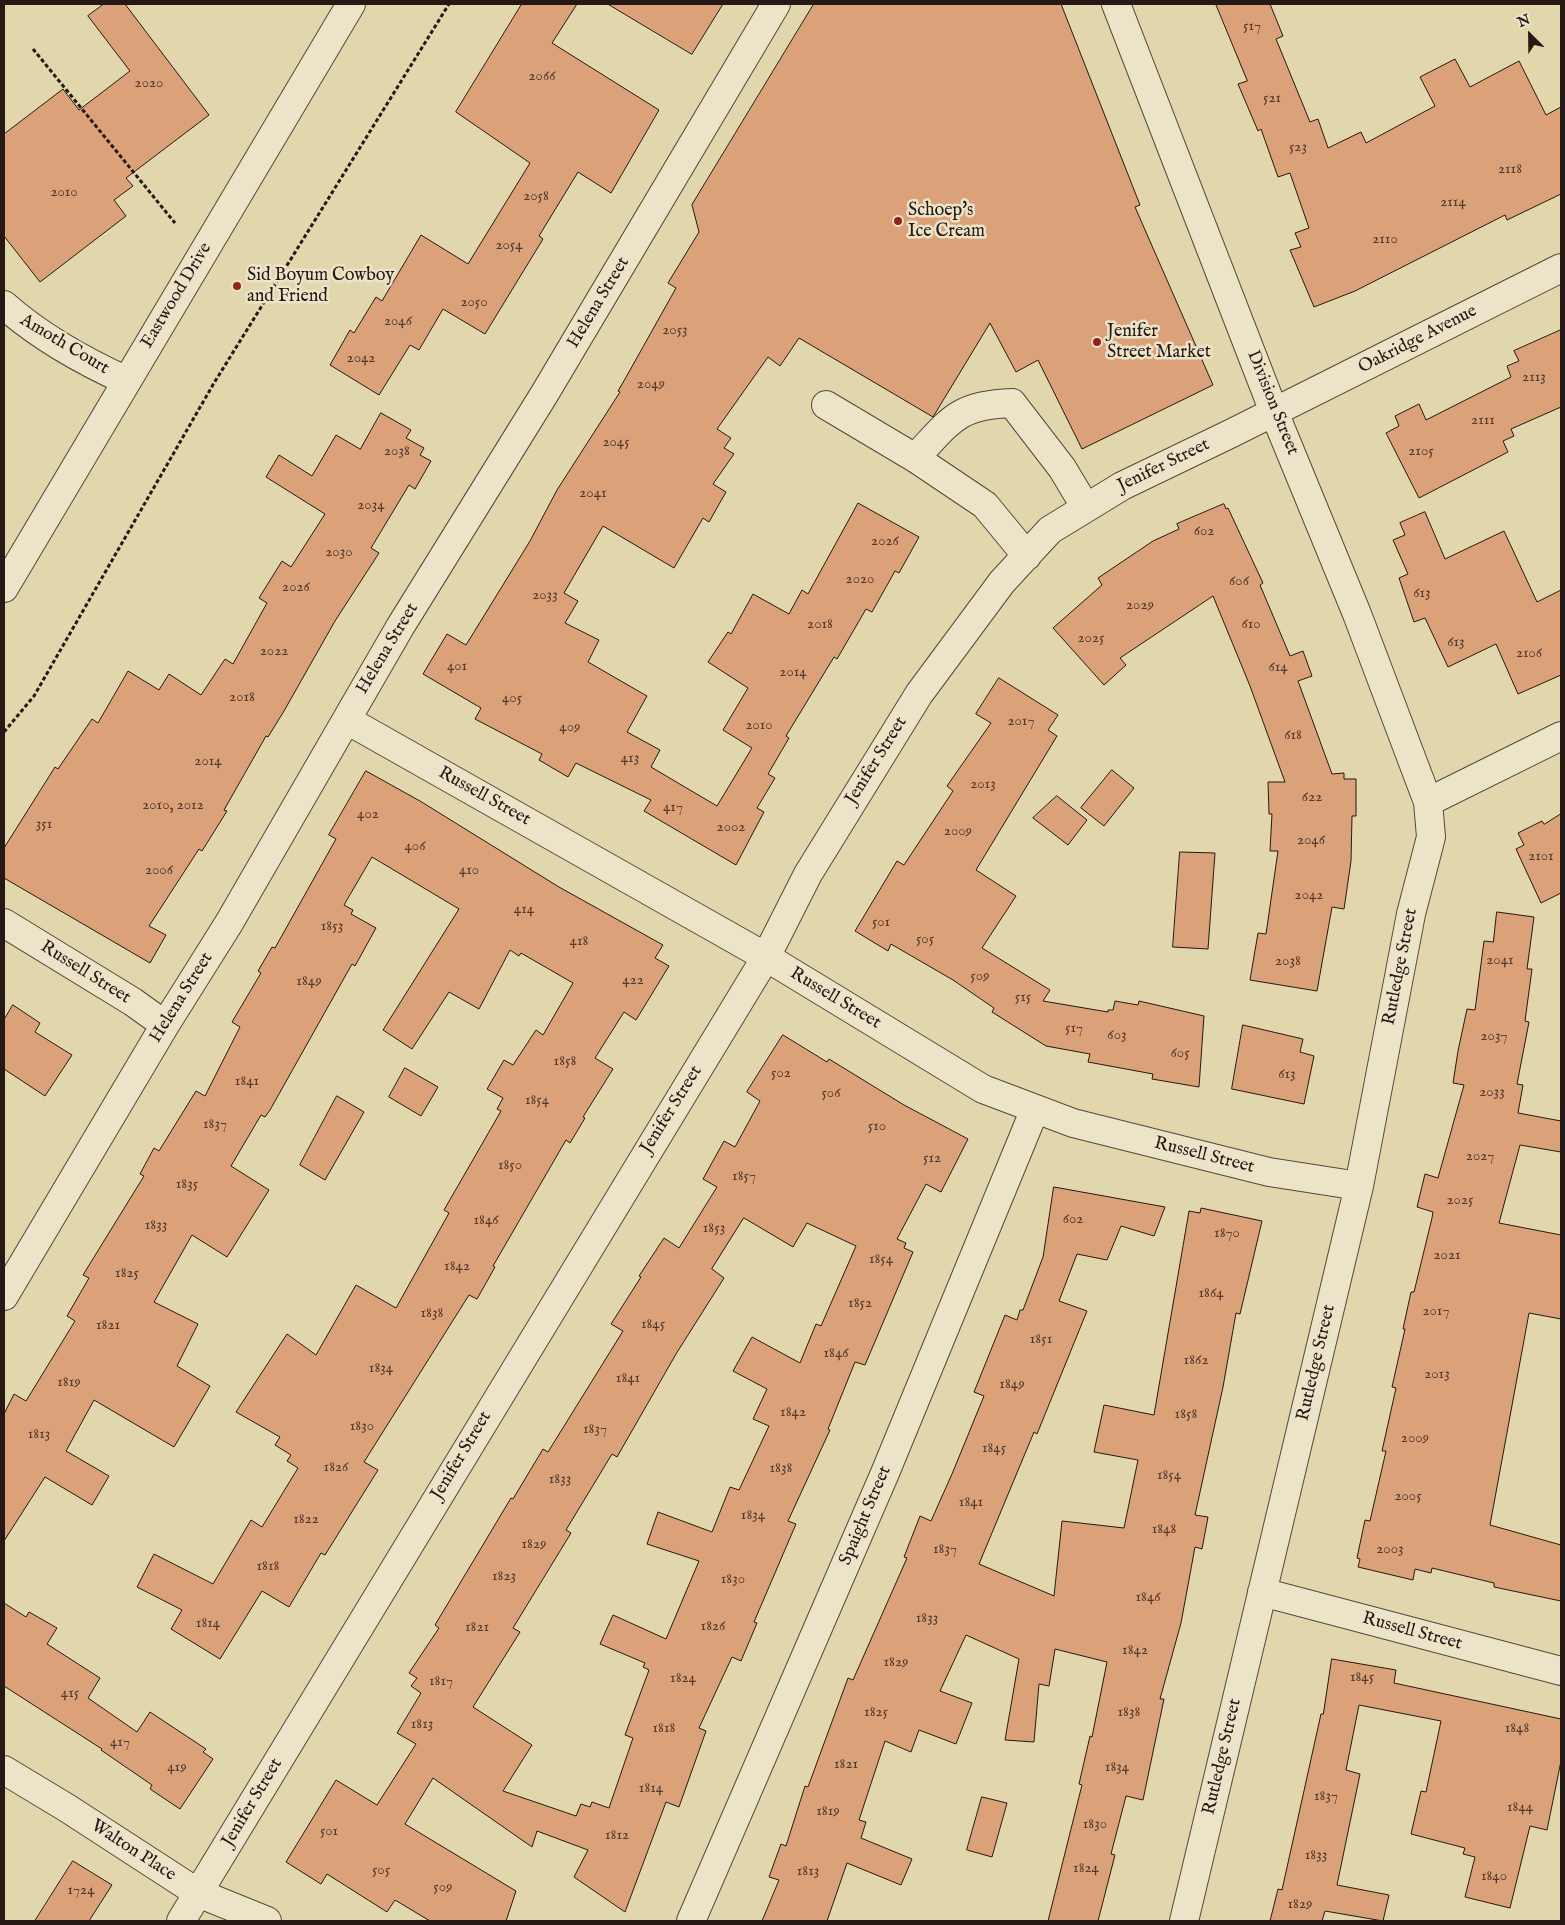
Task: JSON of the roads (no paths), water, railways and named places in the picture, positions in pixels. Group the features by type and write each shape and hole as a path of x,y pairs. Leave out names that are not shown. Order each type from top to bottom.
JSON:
{"street":[{"name":"Eastwood Drive","path":"4,588 351,4"},
{"name":"Helena Street","path":"4,1296 165,1025 229,923 400,628 545,393 776,4"},
{"name":"Division Street","path":"1116,4 1274,412 1357,614 1428,802"},
{"name":"Oakridge Avenue","path":"1274,412 1561,268"},
{"name":"Amoth Court","path":"4,305 45,337 92,365 127,381"},
{"path":"916,458 955,416 984,404 1012,403 1062,468 1086,508"},
{"path":"826,405 916,458 985,505 1027,556"},
{"name":"Jenifer Street","path":"181,1921 766,957 808,874 919,694 1002,582 1050,530 1122,486 1274,412"},
{"name":"Russell Street","path":"346,720 766,957 983,1089 1073,1123 1269,1172 1359,1186"},
{"path":"1428,802 1561,736"},
{"name":"Rutledge Street","path":"1184,1921 1359,1186 1411,914 1431,836 1428,802"},
{"name":"Russell Street","path":"4,922 133,1002 165,1025"},
{"name":"Spaight Street","path":"691,1921 885,1473 1035,1109"},
{"name":"Russell Street","path":"1262,1592 1561,1671"},
{"name":"Walton Place","path":"4,1770 67,1808 198,1893 267,1921"}],"place":[{"name":"Schoep's Ice Cream","path":"898,221"},
{"name":"Sid Boyum Cowboy and Friend","path":"237,286"},
{"name":"Jenifer Street Market","path":"1097,342"}]}
